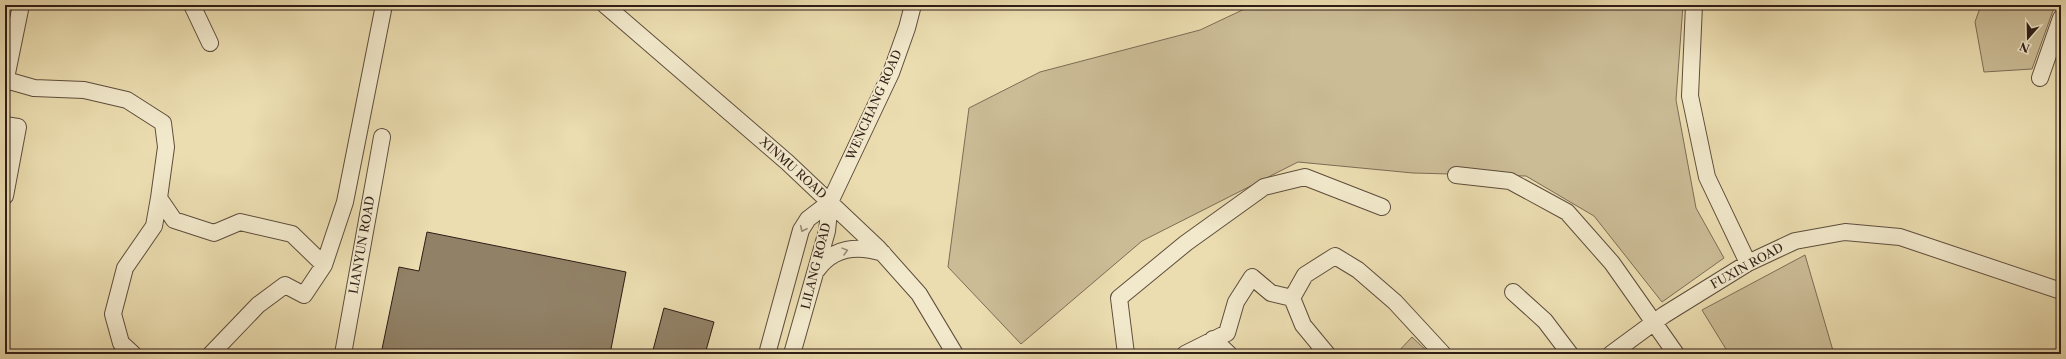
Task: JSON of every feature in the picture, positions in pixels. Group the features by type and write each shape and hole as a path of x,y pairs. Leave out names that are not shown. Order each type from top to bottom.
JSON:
{"street":[{"path":"21,5 5,81 34,88 84,90 127,100 163,123 166,147 154,226 125,268 113,314 121,343 133,354"},
{"path":"192,5 210,43"},
{"path":"211,354 258,305 285,285 304,295 324,265 345,202 384,5"},
{"name":"XINMU ROAD","path":"605,5 787,162 883,253 919,294 955,354"},
{"name":"WENCHANG ROAD","path":"830,202 891,73 907,28 913,5"},
{"path":"1694,5 1690,96 1707,177 1748,263"},
{"path":"2040,78 2056,50 2061,18"},
{"path":"5,125 18,127 5,196"},
{"name":"LIANYUN ROAD","path":"342,354 382,137"},
{"path":"1456,175 1510,181 1567,212 1612,263 1676,354"},
{"path":"1126,354 1119,298 1186,242 1264,186 1306,177 1382,207"},
{"path":"159,198 174,220 214,233 240,222 292,234 324,265"},
{"name":"LILANG ROAD","path":"792,354 827,231 830,202"},
{"name":"LILANG ROAD","path":"767,354 801,230 808,219 830,202"},
{"name":"FUXIN ROAD","path":"1614,353 1653,323 1748,263 1795,241 1845,232 1900,237 2061,291"},
{"path":"815,273 822,263 843,250 867,248 883,253"},
{"path":"1292,298 1305,275 1335,256 1358,270 1395,302 1443,354"},
{"path":"1185,354 1227,333 1236,302 1252,277 1271,293 1292,298"},
{"path":"1514,292 1545,321 1570,354"},
{"path":"1292,298 1303,325 1327,354"},
{"path":"1213,339 1229,354"}],"shaded area":[{"path":"1253,5 1683,5 1676,100 1696,208 1724,258 1662,302 1594,216 1526,176 1413,173 1298,162 1142,241 1021,344 948,267 969,108 1040,72 1200,30"},
{"path":"1981,5 2055,5 2032,69 1984,72 1975,22"},
{"path":"1805,255 1834,354 1729,354 1702,310"},
{"path":"1412,337 1430,354 1396,354"}],"building":[{"path":"427,232 626,272 610,354 381,354 399,267 419,271"},
{"path":"664,308 714,322 705,354 652,354"}]}
